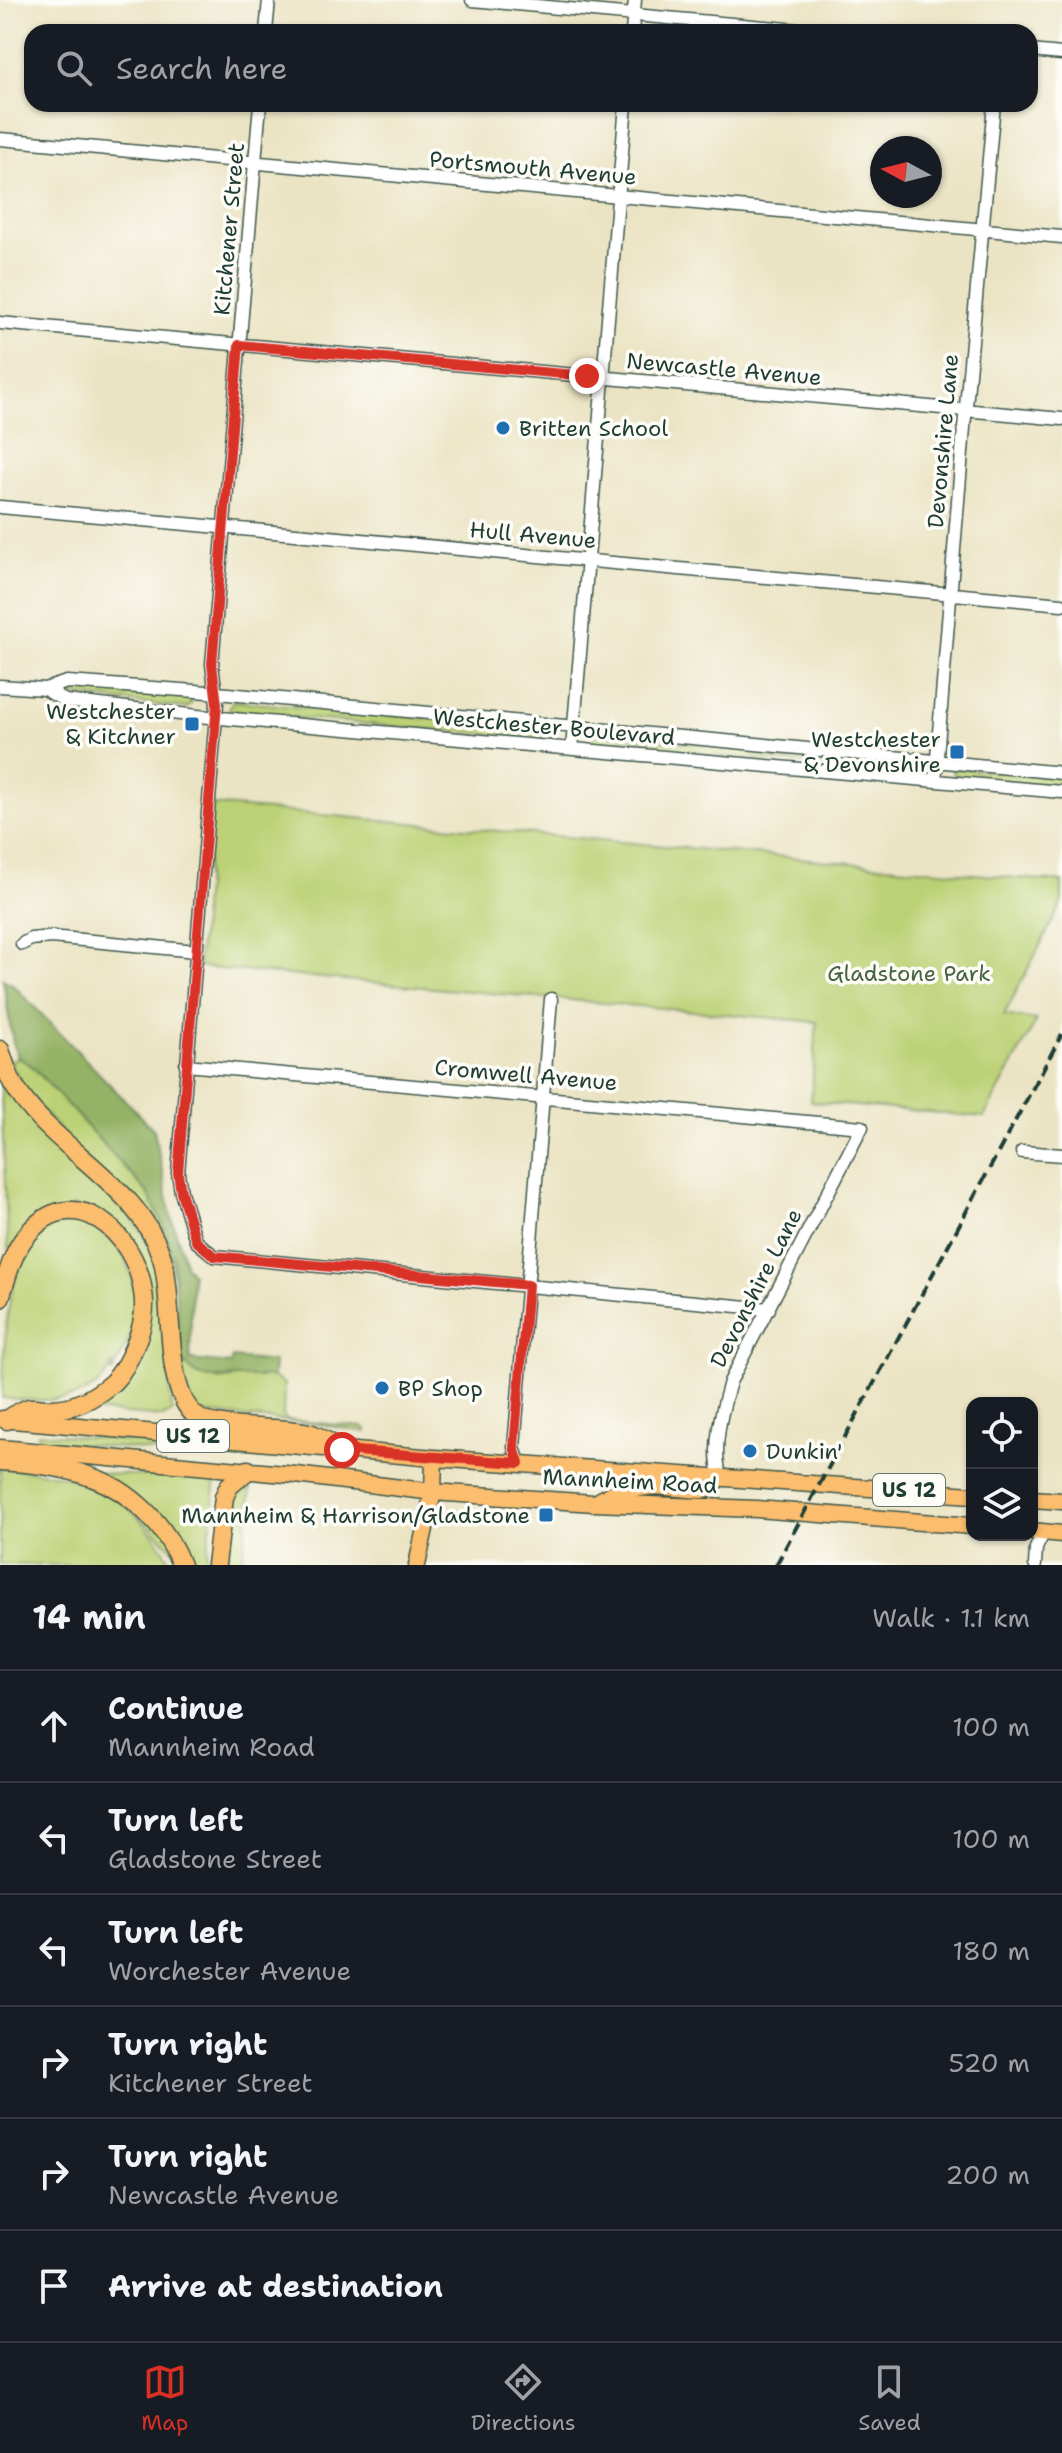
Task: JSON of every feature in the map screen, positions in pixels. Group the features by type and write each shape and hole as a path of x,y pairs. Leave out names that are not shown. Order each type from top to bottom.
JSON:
{"highway":[{"path":"0,1050 11,1080 35,1113 130,1204 151,1234 166,1271 177,1381 189,1410 206,1422 310,1433 342,1450"},
{"path":"0,1298 25,1236 42,1221 73,1211 110,1226 127,1246 138,1269 144,1295 141,1326 133,1349 120,1374 97,1395 42,1416 28,1408 4,1419"},
{"path":"0,1461 39,1458 93,1477 130,1499 161,1529 181,1565"},
{"path":"216,1565 224,1497 229,1486 248,1470"}],"main road":[{"name":"Mannheim Road","path":"42,1416 434,1458 966,1495"},
{"name":"Mannheim Road","path":"0,1448 39,1458 248,1470 433,1492 594,1503 757,1509 966,1526"},
{"path":"417,1565 433,1492 434,1458"},
{"path":"594,1503 617,1491 655,1486 701,1490 721,1477"},
{"path":"1038,1499 1062,1501"},
{"path":"1038,1531 1062,1534"}],"street":[{"path":"267,24 269,0"},
{"path":"472,0 732,24"},
{"path":"633,24 635,0"},
{"path":"1038,52 1062,54"},
{"name":"Kitchener Street","path":"259,112 212,664 216,717 178,1173 181,1192 196,1241 214,1256 528,1285"},
{"path":"572,749 625,112"},
{"name":"Devonshire Lane","path":"935,781 993,112"},
{"name":"Portsmouth Avenue","path":"0,139 1062,237"},
{"name":"Newcastle Avenue","path":"0,323 1062,419"},
{"name":"Hull Avenue","path":"0,507 1062,604"},
{"name":"Westchester Boulevard","path":"0,686 45,689 67,682 215,692 1062,773"},
{"name":"Westchester Boulevard","path":"45,689 65,701 216,717 1062,792"},
{"path":"22,944 31,939 51,937 196,951"},
{"path":"519,1463 514,1447 551,999"},
{"name":"Cromwell Avenue","path":"186,1065 862,1127"},
{"name":"Devonshire Lane","path":"721,1477 716,1463 727,1390 862,1127"},
{"path":"1022,1152 1062,1155"},
{"path":"528,1285 769,1309"},
{"path":"1035,1565 1037,1541"}],"green space":[{"path":"67,688 188,697 192,703 187,708 66,695 64,691"},
{"path":"233,701 550,730 554,736 549,740 232,712 229,707"},
{"path":"595,734 915,765 915,768 911,773 594,745 591,739"},
{"path":"954,768 1062,777 1062,787 956,778 952,772"},
{"name":"Gladstone Park","path":"212,805 1062,882 1062,903 1004,1015 1037,1020 984,1117 811,1102 817,1022 198,967"},
{"path":"3,979 12,984 154,1130 171,1216 186,1266 192,1274 190,1360 231,1364 232,1358 274,1362 273,1377 206,1378 187,1366 181,1357 173,1257 148,1193 33,1067 18,1057"},
{"path":"18,1057 33,1067 148,1193 173,1257 178,1303 169,1255 21,1083 10,1061"},
{"path":"0,1072 120,1203 153,1253 163,1299 172,1412 163,1417 81,1410 129,1383 122,1383 145,1271 74,1206 8,1249"},
{"path":"72,1220 101,1231 122,1254 129,1268 135,1315 129,1338 112,1373 113,1364 93,1388 50,1400 2,1398 7,1320 19,1266 31,1244 48,1228"},
{"path":"181,1357 186,1365 219,1380 273,1377 284,1384 283,1415 286,1420 363,1427 367,1430 199,1413 186,1393"},
{"path":"38,1433 231,1450 230,1458 37,1440"},
{"path":"0,1468 70,1478 108,1493 145,1525 172,1565 0,1565"},
{"path":"98,1473 213,1480 215,1486 206,1565 188,1565"},
{"path":"251,1489 242,1565 225,1565 231,1504 241,1493"}],"railway":[{"path":"776,1565 1062,1034"}],"place":[{"name":"Britten School","path":"503,428"},
{"name":"Westchester & Kitchner","path":"192,724"},
{"name":"Westchester & Devonshire","path":"957,752"},
{"name":"BP Shop","path":"382,1388"},
{"name":"Dunkin'","path":"750,1451"},
{"name":"Mannheim & Harrison/Gladstone","path":"546,1515"}],"route":[{"path":"342,1450 519,1463 514,1447 528,1285 214,1256 196,1241 178,1173 217,704 212,664 239,345 587,376"}]}
